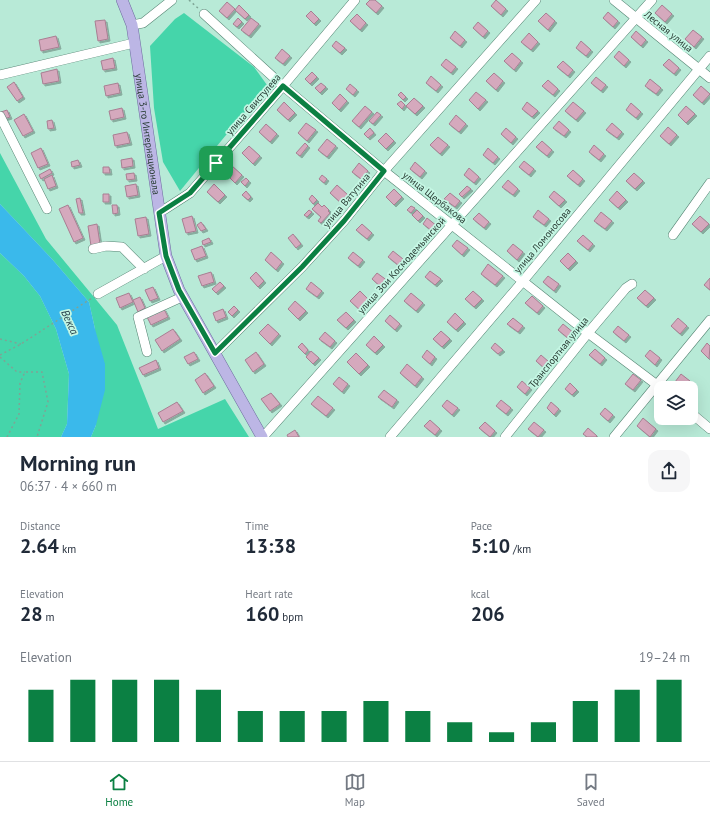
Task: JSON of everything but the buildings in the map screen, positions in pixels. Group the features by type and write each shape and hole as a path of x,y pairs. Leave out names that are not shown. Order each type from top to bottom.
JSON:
{"main road":[{"name":"улица 3-го Интернационала","path":"122,0 132,25 166,256 182,297 263,437"}],"street":[{"path":"132,25 143,23 172,0"},
{"name":"улица Свистулева","path":"159,213 190,193 355,0"},
{"name":"улица Ватутина","path":"215,353 302,267 344,221 384,171 536,0"},
{"name":"Лесная улица","path":"614,0 710,78"},
{"name":"улица Зои Космодемьянской","path":"263,437 652,0"},
{"name":"улица Щербакова","path":"204,14 283,86 384,171 588,333 654,382"},
{"path":"0,75 134,43"},
{"name":"улица Ломоносова","path":"390,437 523,281 710,56"},
{"path":"0,116 47,209"},
{"path":"674,235 710,182"},
{"path":"93,249 106,246 122,247 144,269"},
{"path":"98,294 166,256"},
{"name":"Транспортная улица","path":"505,437 588,333 626,288 632,284"},
{"path":"147,352 138,317 182,297"},
{"path":"663,381 710,320"},
{"path":"614,437 654,392"},
{"path":"698,419 710,429"}],"path":[{"path":"189,0 204,14"},
{"path":"37,437 48,402 42,372 17,372 0,356 98,294"},
{"path":"0,339 21,344"},
{"path":"7,437 19,414 20,383 25,372"}],"green space":[{"path":"184,13 254,67 267,85 180,191 163,162 154,108 150,46 175,19"},
{"path":"0,153 46,239 117,325 158,429 225,399 249,437 91,437 96,425 95,329 89,302 52,259 0,204"},
{"path":"0,253 24,276 40,296 56,329 69,374 67,424 61,437 0,437"}],"water":[{"name":"Векса","path":"0,204 52,259 89,302 105,364 105,390 96,425 91,437 61,437 67,424 69,374 56,329 40,296 24,276 0,253"}],"route":[{"path":"283,86 384,171 344,221 302,267 215,353 179,290 166,256 159,213 190,193 216,163 283,86"}]}
